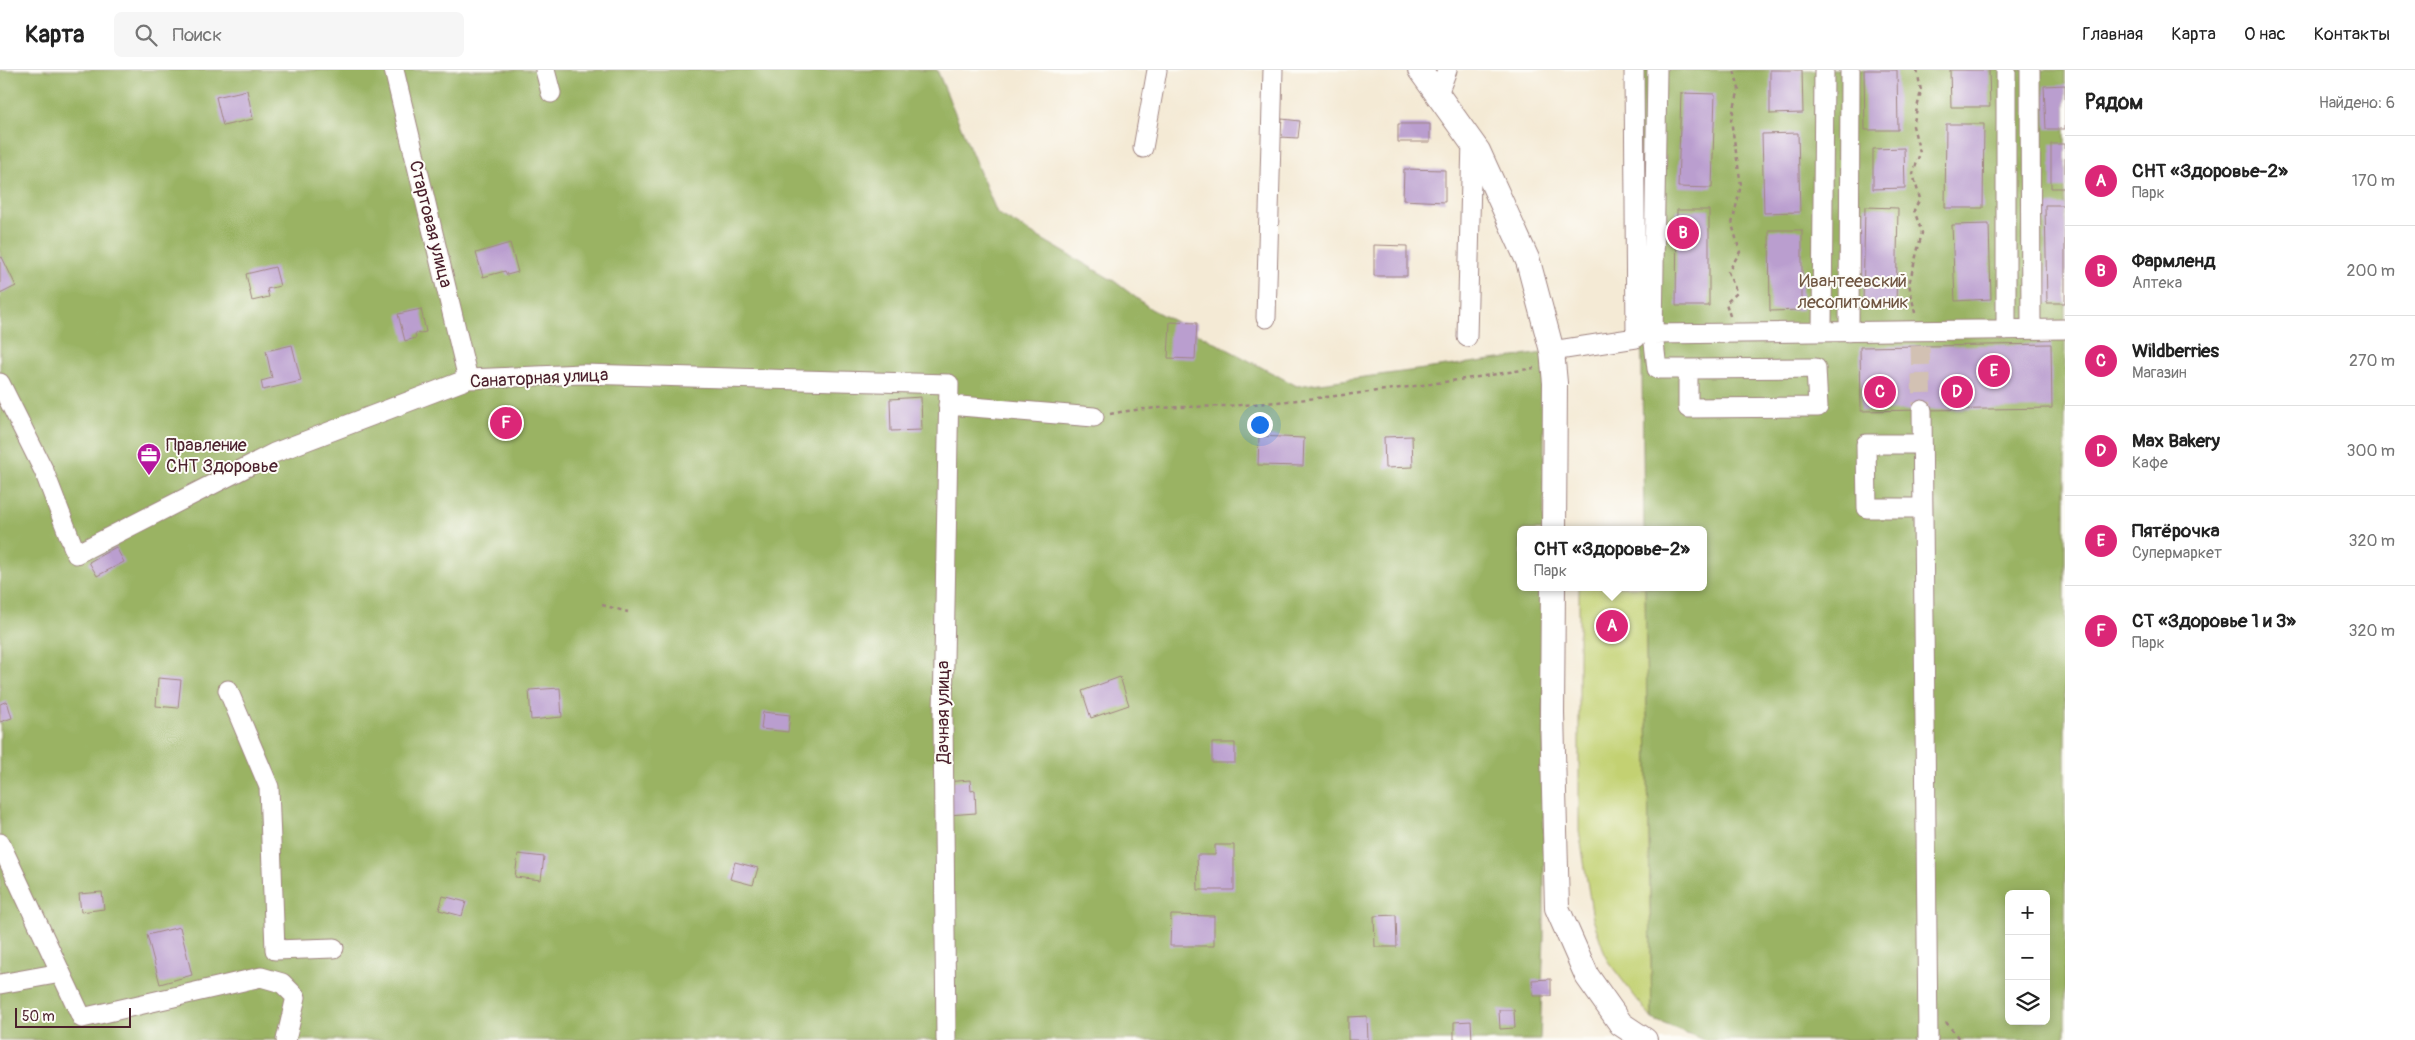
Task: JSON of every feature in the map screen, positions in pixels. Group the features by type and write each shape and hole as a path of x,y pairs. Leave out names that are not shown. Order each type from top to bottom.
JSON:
{"main road":[{"path":"1420,70 1472,140 1528,261 1552,351 1555,383 1554,526"},
{"path":"1553,591 1552,713 1557,908 1587,976 1620,1024 1645,1040"}],"street":[{"name":"Стартовая улица","path":"394,70 468,379"},
{"path":"545,70 551,93"},
{"path":"1143,148 1157,70"},
{"path":"1266,318 1273,70"},
{"path":"1438,94 1447,70"},
{"path":"1552,351 1636,338 1634,70"},
{"path":"1657,70 1653,334 1657,369 1816,368 1818,408 1688,408 1688,369"},
{"path":"1822,332 1824,70"},
{"path":"1849,332 1850,70"},
{"path":"2006,70 2006,330"},
{"path":"2030,70 2032,329"},
{"path":"1467,338 1472,140"},
{"path":"1653,334 1849,332 1920,339 2006,330 2065,328"},
{"name":"Санаторная улица","path":"0,383 44,471 76,554 274,452 468,379 582,374 949,384"},
{"name":"Дачная улица","path":"946,1040 942,716 949,384"},
{"path":"948,405 1094,417"},
{"path":"1922,410 1928,1040"},
{"path":"1922,444 1866,444 1867,508 1923,508"},
{"path":"228,690 269,787 275,950 334,948"},
{"path":"0,843 82,1018 261,977 282,983 296,997 286,1040"},
{"path":"0,984 61,973"}],"path":[{"path":"1734,70 1739,89 1731,120 1741,184 1732,224 1740,252 1728,272 1737,293 1726,303 1736,333"},
{"path":"1916,70 1921,91 1914,126 1920,153 1913,174 1920,198 1914,210 1922,233 1909,284 1920,339"},
{"path":"1094,417 1141,408 1241,405 1453,381 1544,366 1552,351"},
{"path":"602,606 628,612"}],"green space":[{"path":"0,70 937,70 997,213 1114,281 1151,309 1297,386 1544,353 1544,526 1517,526 1517,591 1544,591 1544,937 1540,1040 0,1040"},
{"name":"Ивантеевский лесопитомник","path":"1638,70 2065,70 2065,1040 1704,1040 1652,1019 1645,591 1707,591 1707,526 1644,526"},
{"path":"1579,591 1645,591 1652,1019 1607,960 1593,919 1579,830"}],"building":[{"path":"1770,70 1802,70 1803,113 1770,114"},
{"path":"1864,70 1897,70 1898,130 1865,130"},
{"path":"1950,70 1989,70 1990,107 1951,107"},
{"path":"2065,85 2065,129 2046,129 2044,86"},
{"path":"247,90 253,119 223,126 216,97"},
{"path":"1681,93 1715,94 1712,188 1678,187"},
{"path":"1282,119 1300,121 1298,138 1280,137"},
{"path":"1398,124 1430,124 1430,142 1398,142"},
{"path":"1946,124 1984,124 1983,208 1945,208"},
{"path":"1798,133 1800,212 1764,213 1762,134"},
{"path":"2051,144 2065,144 2065,188 2051,188"},
{"path":"1904,148 1905,188 1873,189 1873,149"},
{"path":"1404,169 1445,170 1445,202 1403,200"},
{"path":"2045,205 2065,205 2065,303 2047,303"},
{"path":"1865,207 1898,208 1896,306 1863,305"},
{"path":"1677,210 1709,210 1709,306 1676,306"},
{"path":"1989,224 1991,299 1955,301 1952,225"},
{"path":"1769,230 1802,230 1802,310 1770,311"},
{"path":"510,243 518,272 507,275 505,271 483,277 476,253"},
{"path":"1374,245 1407,246 1407,276 1374,276"},
{"path":"2,257 16,286 0,294 0,258"},
{"path":"275,267 280,286 267,289 269,297 252,301 246,274"},
{"path":"421,309 426,332 415,334 416,338 405,341 398,314"},
{"path":"1170,322 1197,323 1195,359 1168,358"},
{"path":"2051,344 2052,408 1861,411 1860,347"},
{"path":"292,345 301,381 263,390 261,381 272,378 266,351"},
{"path":"921,397 922,430 891,431 890,399"},
{"path":"1259,436 1304,438 1303,466 1258,465"},
{"path":"1412,436 1413,467 1385,468 1384,437"},
{"path":"116,547 124,562 97,576 89,562"},
{"path":"1120,677 1129,705 1091,718 1082,691"},
{"path":"158,678 181,680 178,708 156,706"},
{"path":"560,688 562,717 531,720 529,690"},
{"path":"7,701 12,718 0,722 0,704"},
{"path":"763,712 790,715 788,732 761,729"},
{"path":"1212,743 1235,743 1235,763 1212,763"},
{"path":"970,780 971,791 975,790 976,813 948,815 945,782"},
{"path":"1215,845 1234,845 1234,890 1198,890 1197,855 1215,855"},
{"path":"518,854 544,857 541,880 515,877"},
{"path":"735,862 758,868 753,885 730,879"},
{"path":"102,892 104,909 81,912 79,894"},
{"path":"443,896 466,902 462,916 439,910"},
{"path":"1171,915 1214,916 1214,946 1170,946"},
{"path":"1396,915 1397,947 1375,947 1374,916"},
{"path":"180,927 192,975 160,984 147,935"},
{"path":"1551,979 1551,996 1533,996 1532,980"},
{"path":"1499,1010 1514,1010 1515,1028 1500,1029"},
{"path":"1367,1016 1368,1040 1348,1040 1348,1017"},
{"path":"1471,1021 1472,1040 1454,1040 1454,1022"}],"tunnel":[{"path":"1920,346 1922,410"}],"place":[{"name":"Фармленд","path":"1683,233"},
{"name":"Пятёрочка","path":"1994,371"},
{"name":"Wildberries","path":"1880,392"},
{"name":"Max Bakery","path":"1957,392"},
{"name":"СТ «Здоровье 1 и 3»","path":"506,423"},
{"name":"Правление СНТ Здоровье","path":"149,476"},
{"name":"СНТ «Здоровье-2»","path":"1612,626"}]}
